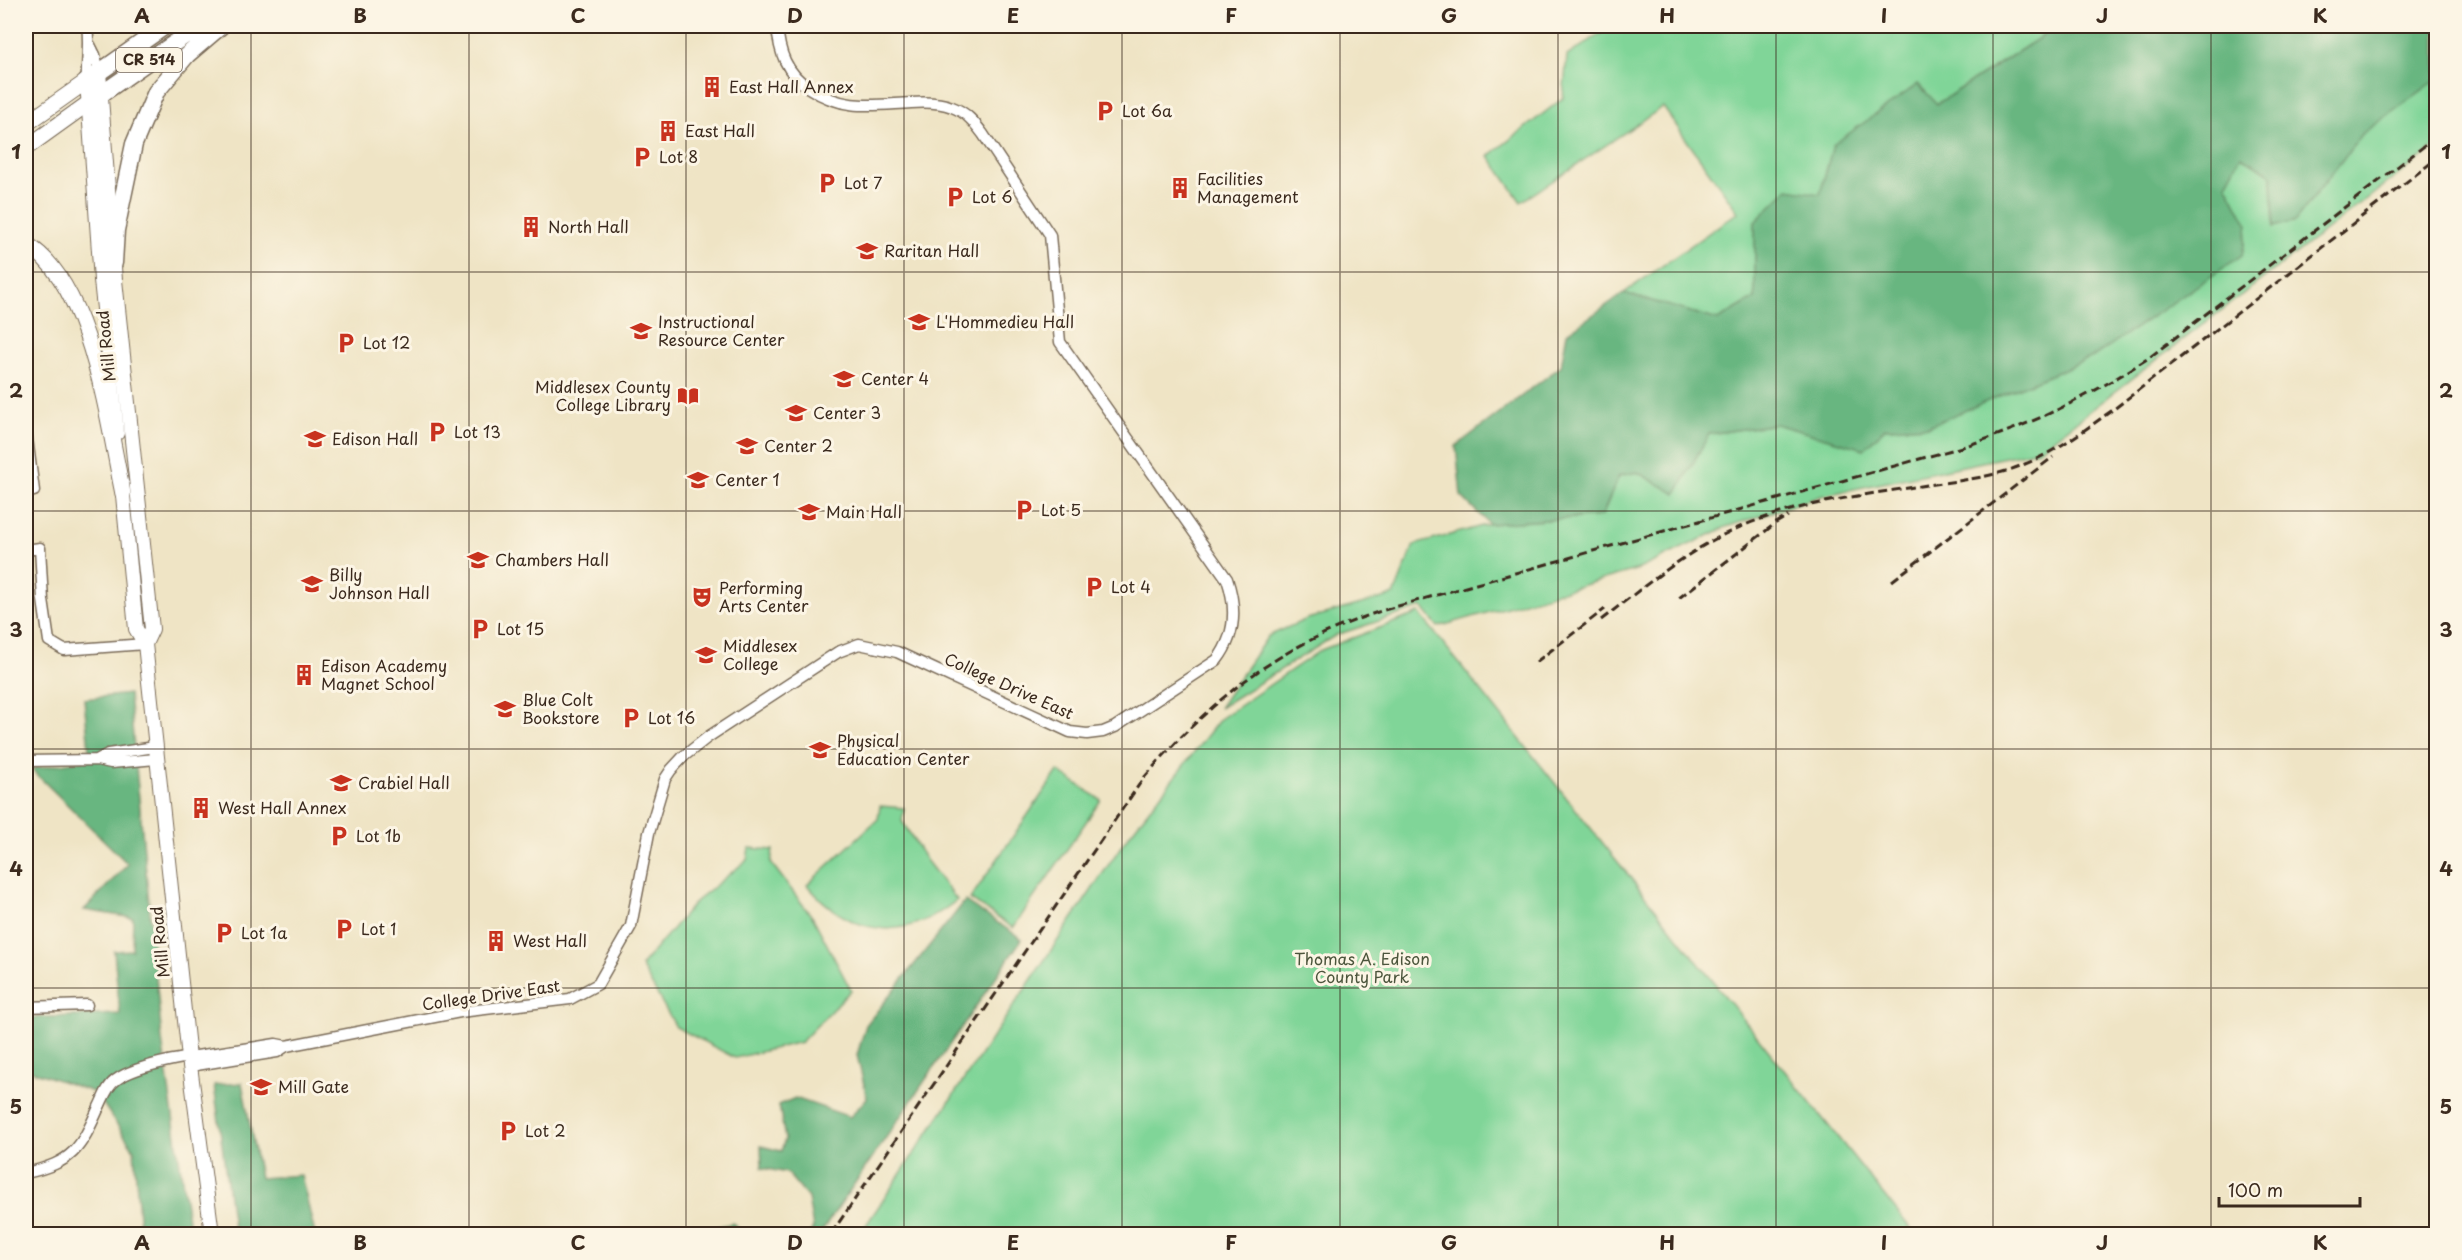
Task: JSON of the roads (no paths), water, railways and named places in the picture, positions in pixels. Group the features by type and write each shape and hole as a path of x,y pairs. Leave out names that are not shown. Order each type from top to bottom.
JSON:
{"main road":[{"name":"CR 514","path":"26,124 165,26"},
{"name":"CR 514","path":"26,148 199,26"},
{"path":"114,263 116,230 134,144 156,92 187,55 221,26"},
{"path":"26,244 35,249 57,272 77,309 91,346 123,494"}],"street":[{"name":"Mill Road","path":"87,26 90,45 95,55 93,76 95,99 152,629 145,644"},
{"name":"College Drive East","path":"26,1173 59,1162 75,1152 111,1084 117,1079 150,1065 190,1062 276,1044 285,1046 460,1012 570,999 598,984 631,926 649,833 665,779 671,770 708,737 838,652 859,644 897,652 1070,732 1087,734 1103,732 1125,721 1217,660 1226,648 1234,615 1233,597 1227,579 1060,342 1050,235 983,134 960,111 942,104 860,106 844,105 826,99 802,84 785,64 778,43 777,26"},
{"name":"Mill Road","path":"95,99 101,280 136,629 145,644 190,1062 212,1234"},
{"path":"26,430 34,491 26,493"},
{"path":"26,550 40,548 43,600 49,641 64,650 145,644"},
{"path":"26,761 97,760 108,754 155,753"},
{"path":"26,1007 87,1005"}],"railway":[{"path":"831,1234 1143,779 1196,723 1251,676 1312,639 1384,610 1962,447 2036,420 2105,385 2150,357 2436,137"},
{"path":"1601,620 1656,577 1695,551 1715,539 1758,520 1778,513 1842,499 1990,475 2014,468 2048,453 2114,409 2436,159"},
{"path":"1892,581 2053,457"},
{"path":"1679,598 1788,516"},
{"path":"1536,662 1605,609"}],"place":[{"name":"East Hall Annex","path":"712,87"},
{"name":"Lot 6a","path":"1105,111"},
{"name":"East Hall","path":"668,131"},
{"name":"Lot 8","path":"642,157"},
{"name":"Lot 7","path":"827,183"},
{"name":"Facilities Management","path":"1180,188"},
{"name":"Lot 6","path":"955,197"},
{"name":"North Hall","path":"531,227"},
{"name":"Raritan Hall","path":"867,251"},
{"name":"L'Hommedieu Hall","path":"919,322"},
{"name":"Instructional Resource Center","path":"641,331"},
{"name":"Lot 12","path":"346,343"},
{"name":"Center 4","path":"844,379"},
{"name":"Middlesex County College Library","path":"688,396"},
{"name":"Center 3","path":"796,413"},
{"name":"Lot 13","path":"437,432"},
{"name":"Edison Hall","path":"315,439"},
{"name":"Center 2","path":"747,446"},
{"name":"Center 1","path":"698,480"},
{"name":"Lot 5","path":"1024,510"},
{"name":"Main Hall","path":"809,512"},
{"name":"Chambers Hall","path":"478,560"},
{"name":"Billy Johnson Hall","path":"312,584"},
{"name":"Lot 4","path":"1094,587"},
{"name":"Performing Arts Center","path":"702,597"},
{"name":"Lot 15","path":"480,629"},
{"name":"Middlesex College","path":"706,655"},
{"name":"Edison Academy Magnet School","path":"304,675"},
{"name":"Blue Colt Bookstore","path":"505,709"},
{"name":"Lot 16","path":"631,718"},
{"name":"Physical Education Center","path":"820,750"},
{"name":"Crabiel Hall","path":"341,783"},
{"name":"West Hall Annex","path":"201,808"},
{"name":"Lot 1b","path":"339,836"},
{"name":"Lot 1","path":"344,929"},
{"name":"Lot 1a","path":"224,933"},
{"name":"West Hall","path":"496,941"},
{"name":"Mill Gate","path":"261,1087"},
{"name":"Lot 2","path":"508,1131"}],"park label":[{"name":"Thomas A. Edison County Park","path":"1362,968"}]}
